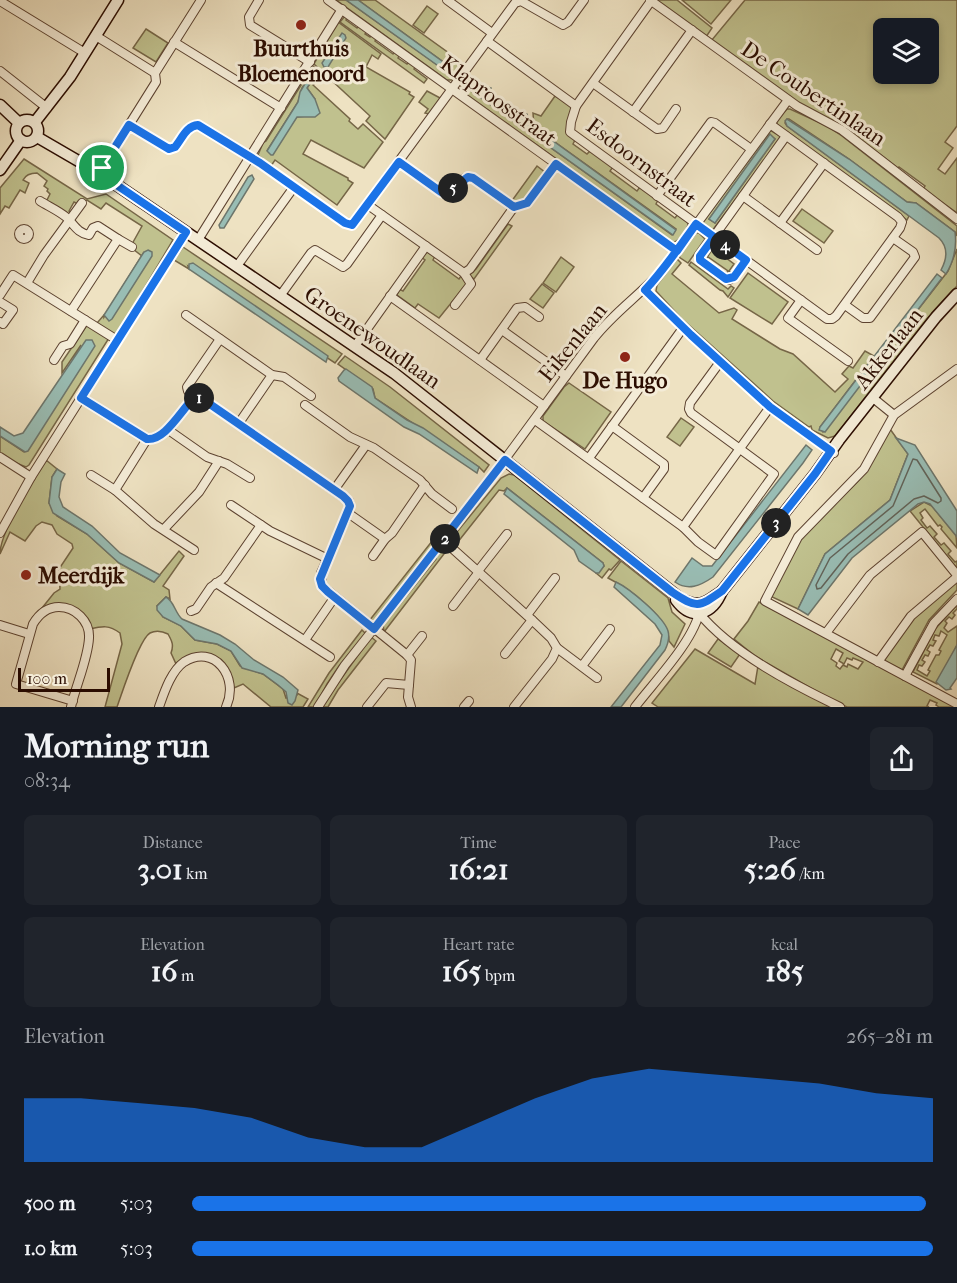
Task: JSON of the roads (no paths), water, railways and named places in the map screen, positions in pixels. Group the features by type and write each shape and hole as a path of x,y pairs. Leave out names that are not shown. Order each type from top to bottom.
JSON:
{"street":[{"path":"35,122 85,53 118,0"},
{"path":"99,173 156,82 155,73 201,0"},
{"path":"260,0 249,17 250,25 310,62"},
{"name":"Klaproosstraat","path":"328,0 677,251"},
{"path":"129,125 169,149 175,147 192,125 198,125 251,157 349,225 356,222 514,3 518,1 563,25 568,22 584,0"},
{"path":"0,1 85,53"},
{"path":"449,1 492,33"},
{"path":"487,41 576,106 650,1"},
{"name":"De Coubertinlaan","path":"650,1 788,100 842,130 957,219"},
{"path":"198,240 342,9"},
{"path":"633,112 692,30"},
{"path":"96,36 155,73"},
{"path":"174,42 281,108"},
{"path":"0,71 47,108"},
{"path":"593,82 659,130 663,128 676,109"},
{"name":"Eikenlaan","path":"318,707 345,665 444,541 606,324 645,290 677,251 788,100"},
{"path":"0,105 19,123"},
{"name":"Esdoornstraat","path":"576,106 570,132 827,319 836,316 845,305"},
{"path":"28,120 35,122 39,130 37,137 31,141 21,140 15,132 19,123 28,120"},
{"path":"657,196 711,122 751,149"},
{"path":"770,124 898,216 902,222 845,305 863,318 870,318 915,257 913,252 893,238"},
{"path":"746,260 734,277 726,279 700,260 700,256 786,136"},
{"name":"Groenewoudlaan","path":"37,137 99,173 403,380 672,592 700,609"},
{"path":"0,170 21,140"},
{"path":"399,162 446,194 468,177 473,178 514,207"},
{"path":"780,223 824,163"},
{"path":"464,273 470,269 514,207 527,203 556,164"},
{"path":"237,266 294,187"},
{"path":"743,196 817,250"},
{"path":"40,201 66,218 83,234 88,235 93,228 98,226 132,248"},
{"path":"27,283 82,203"},
{"path":"368,205 464,273 471,284 455,305"},
{"path":"280,296 315,250 338,265 343,267 347,264 382,215"},
{"path":"0,533 31,477 186,232"},
{"path":"71,311 118,239"},
{"path":"355,346 426,246"},
{"path":"0,295 13,275 117,340"},
{"path":"645,290 770,407 833,452"},
{"name":"Akkerlaan","path":"700,609 722,591 833,452 936,317 957,294"},
{"path":"390,296 544,406"},
{"path":"801,300 788,318 848,361"},
{"path":"0,302 12,310 3,324 0,322"},
{"path":"480,360 521,306 539,316"},
{"path":"186,315 272,375 284,377 311,396"},
{"path":"54,360 63,346 70,344 86,320"},
{"path":"589,459 683,328"},
{"path":"502,330 566,376"},
{"path":"194,398 187,387 220,339"},
{"path":"535,420 683,527 716,555 774,474 691,413 689,409 690,403 720,362"},
{"path":"957,369 894,415 864,469 798,537 765,600 957,704"},
{"path":"239,423 272,375"},
{"path":"81,398 147,439 158,438 194,398 201,398 348,501 350,506 348,513 320,579 322,586 407,655 411,666 408,703 411,707"},
{"path":"873,398 894,415"},
{"path":"305,405 350,437 374,448 425,485 432,494 452,509"},
{"path":"683,527 770,407"},
{"path":"612,426 664,464 664,469 643,498"},
{"path":"167,429 207,457 250,478"},
{"path":"116,490 147,439"},
{"path":"334,490 366,445"},
{"path":"0,457 31,477"},
{"path":"164,529 199,492 219,461"},
{"path":"91,475 116,490 154,524 194,550"},
{"path":"373,556 425,485"},
{"path":"231,505 261,525 328,559"},
{"path":"348,513 385,539"},
{"path":"192,611 196,609 211,587 224,578 261,525"},
{"path":"826,633 870,575 922,532 957,576 911,616 878,662"},
{"path":"453,606 507,534"},
{"path":"444,541 529,617 551,638 557,648 597,678"},
{"path":"505,654 555,578"},
{"path":"216,583 330,657"},
{"path":"305,640 334,598"},
{"path":"905,676 934,623 957,599"},
{"path":"53,608 70,609 84,620 90,636 72,704 16,684 29,634 37,617 53,608"},
{"path":"635,707 687,640 695,627 700,609"},
{"path":"700,609 708,623 743,651 799,687 840,707"},
{"path":"0,625 29,634"},
{"path":"582,666 610,629"},
{"path":"407,655 422,636"},
{"path":"514,707 552,659 557,648"},
{"path":"159,707 176,670 184,662 195,658 205,658 223,667 230,677 231,694 226,707"},
{"path":"367,707 386,682 410,685"}],"water":[{"path":"346,0 358,0 446,64 447,70 444,70"},
{"path":"342,33 346,38 328,67 324,67 322,63"},
{"path":"314,69 317,72 307,88 315,99 320,113 315,117 297,117 271,155 267,151 298,102 300,92"},
{"path":"472,82 491,88 489,95 502,98 501,103 527,114 534,127 676,230 673,235 467,88"},
{"path":"787,119 849,159 907,202 916,203 955,232 954,254 946,274 941,270 946,253 939,238 787,126 785,121"},
{"path":"770,134 775,139 715,223 709,219"},
{"path":"252,175 254,179 224,228 220,228 219,225 248,177"},
{"path":"148,250 152,252 152,256 109,321 104,315 144,252"},
{"path":"193,263 328,356 326,362 189,269 189,264"},
{"path":"937,274 942,278 825,432 819,430 820,427"},
{"path":"86,340 92,340 95,346 28,451 25,452 0,436 0,427 14,436 23,433"},
{"path":"346,369 372,387 375,398 479,467 477,473 419,434 404,427 339,381 338,378"},
{"path":"896,438 915,445 957,511 957,537 930,504 924,502 918,504 852,558 808,615 798,609 825,554 890,500 908,454"},
{"path":"806,445 812,450 803,463 713,577 689,587 675,582 692,558 703,566 712,566"},
{"path":"57,469 65,474 61,482 59,497 63,507 92,526 120,553 160,575 154,582 119,563 87,534 53,513 49,503 52,477"},
{"path":"507,488 603,563 604,566 599,573 579,561 574,550 504,494"},
{"path":"616,582 637,596 660,618 668,631 669,639 665,650 621,707 611,707 660,645 662,635 655,624 614,587"},
{"path":"166,597 182,619 220,635 254,660 283,677 298,690 292,705 288,703 286,692 263,674 242,668 231,651 217,644 195,640 181,626 163,617 157,610 157,606"},
{"path":"957,645 957,678 951,689 946,690 936,682"}],"place":[{"name":"Buurthuis Bloemenoord","path":"301,25"},
{"name":"De Hugo","path":"625,357"},
{"name":"Meerdijk","path":"26,575"}]}
